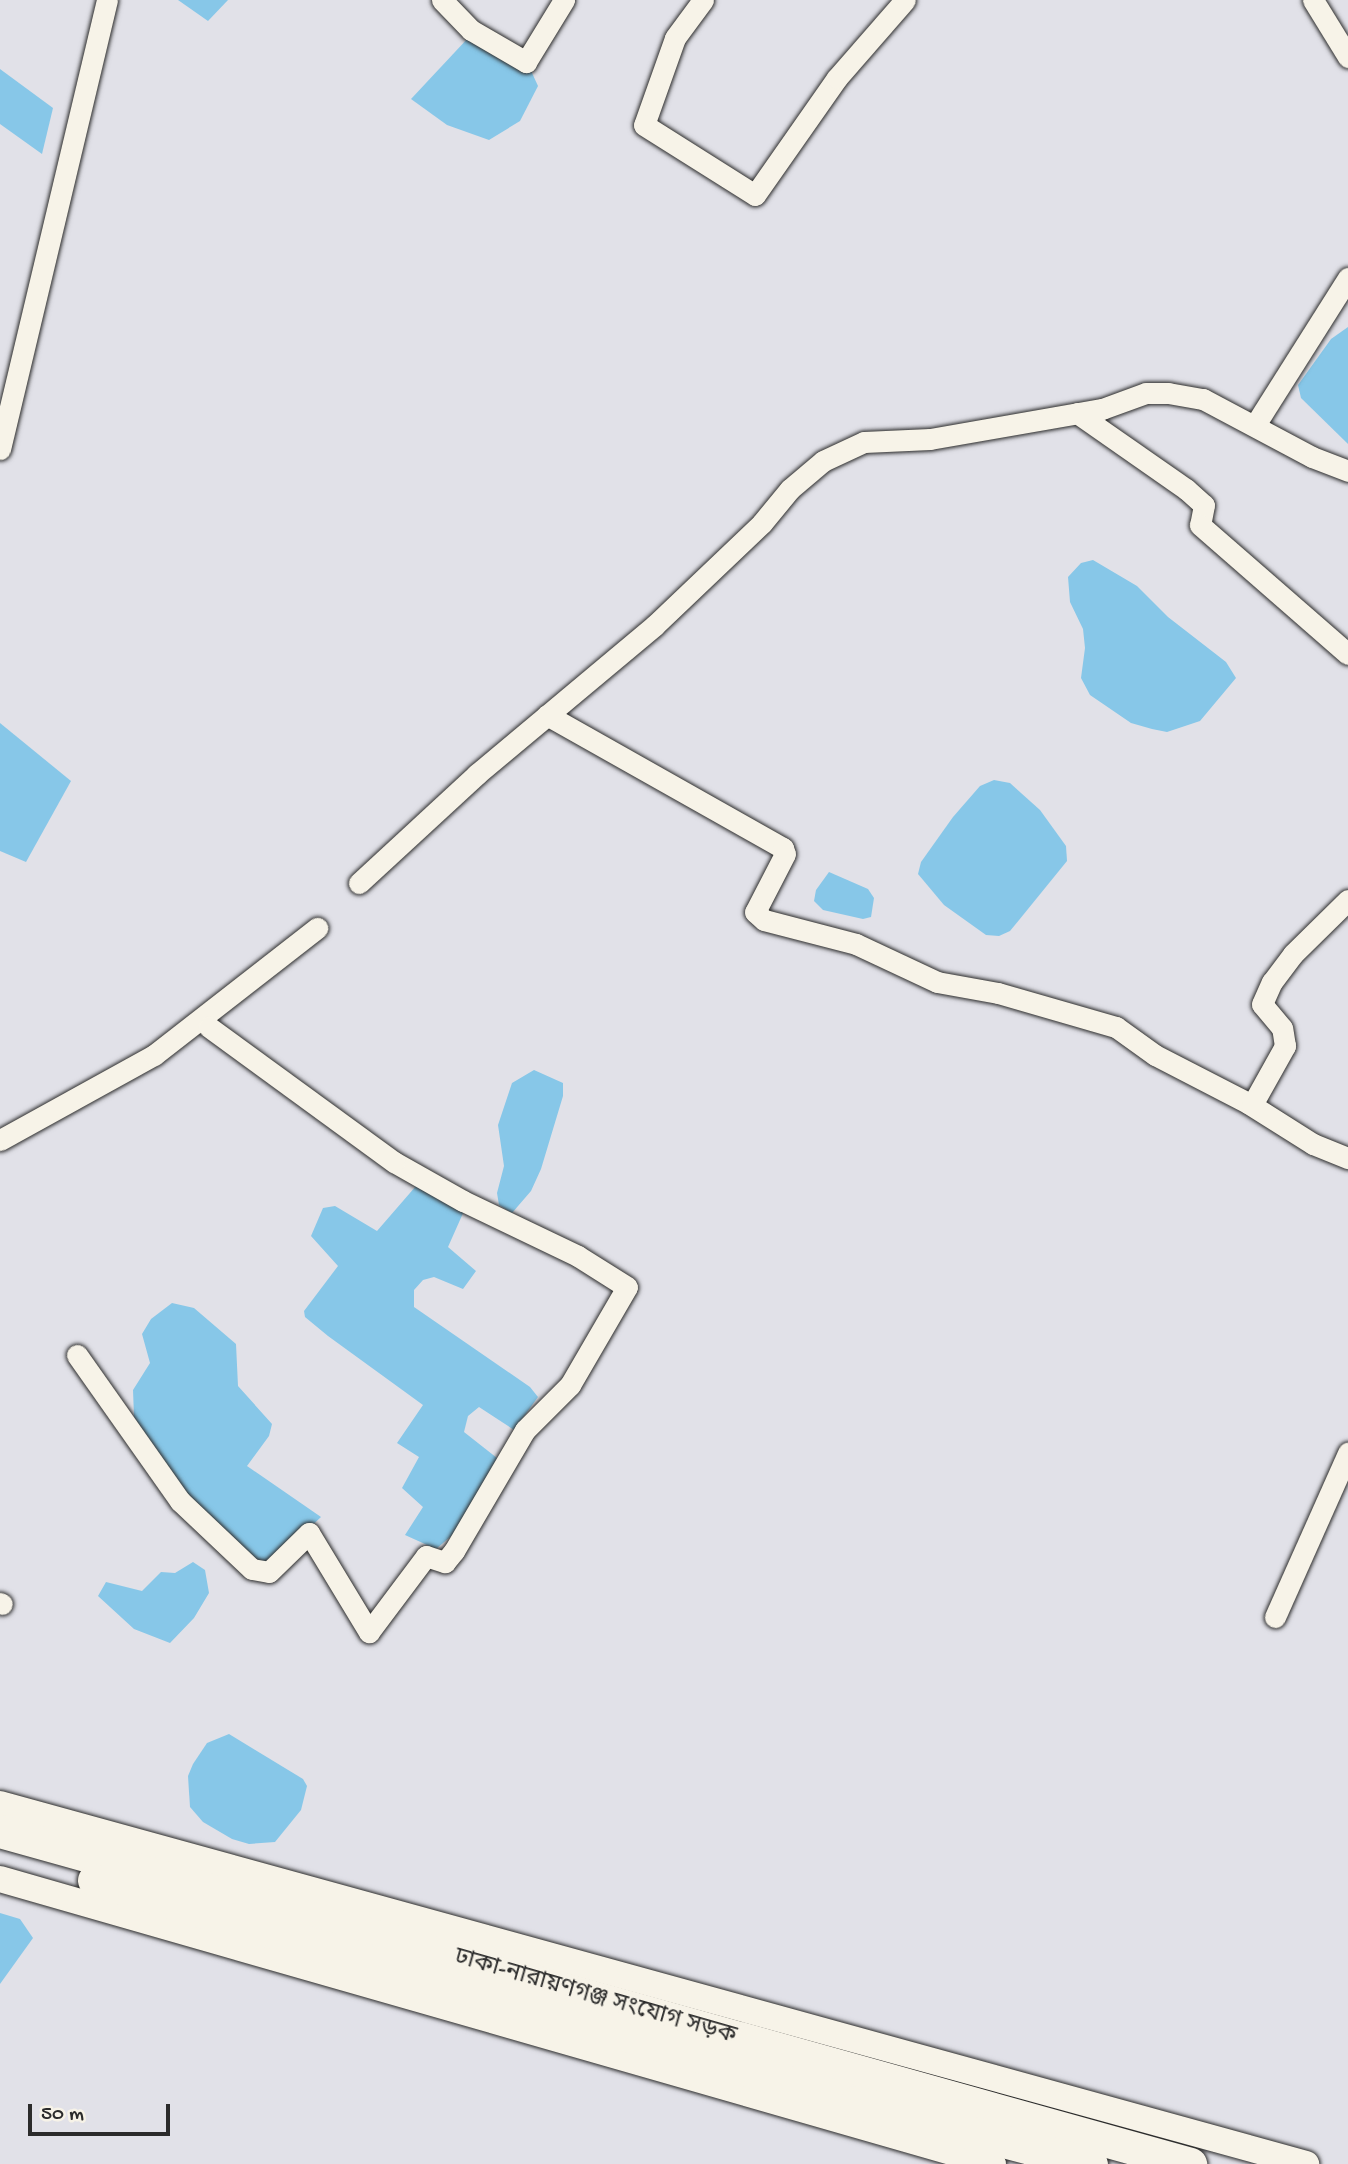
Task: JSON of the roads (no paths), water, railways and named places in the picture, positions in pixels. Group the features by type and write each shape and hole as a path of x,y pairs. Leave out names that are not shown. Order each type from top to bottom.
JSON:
{"main road":[{"name":"ঢাকা-নারায়ণগঞ্জ সংযোগ সড়ক","path":"0,1831 116,1875"},
{"name":"ঢাকা-নারায়ণগঞ্জ সংযোগ সড়ক","path":"0,1853 116,1875 710,2044 1106,2140 1190,2164"}],"street":[{"path":"0,449 107,0"},
{"path":"442,0 471,30 526,62 564,0"},
{"path":"703,0 675,38 644,125 755,195 837,78 905,0"},
{"path":"1313,0 1348,57"},
{"path":"1255,425 1348,278"},
{"path":"359,883 547,715 654,626 822,461 864,442 930,439 1077,413 1146,393 1168,393 1203,399 1348,471"},
{"path":"1077,413 1205,505 1200,525 1348,654"},
{"path":"547,715 783,848 785,854 755,912 764,920 856,944 937,982 998,993 1116,1027 1155,1055 1252,1105 1313,1144 1348,1157"},
{"path":"1252,1105 1284,1046 1282,1028 1262,1004 1272,982 1293,954 1348,900"},
{"path":"0,1140 154,1055 317,928"},
{"path":"77,1355 180,1501 245,1563 260,1573 269,1572 309,1533 369,1632 426,1556 445,1562 454,1551 525,1430 570,1385 627,1287 578,1256 463,1201 394,1162 209,1027"},
{"path":"1275,1617 1348,1453"},
{"path":"0,1804 198,1898 710,2044 1106,2140 1306,2164"},
{"path":"0,1879 198,1898"},
{"path":"710,2044 993,2164"}],"water":[{"path":"178,0 228,0 208,21"},
{"path":"469,37 527,62 538,86 520,121 489,140 447,125 411,99"},
{"path":"0,69 53,108 42,154 0,124"},
{"path":"1348,327 1348,444 1301,398 1298,385 1331,339"},
{"path":"1093,560 1137,586 1168,617 1226,662 1236,678 1200,721 1167,732 1152,729 1131,723 1090,695 1081,678 1085,648 1083,629 1070,602 1068,577 1081,563"},
{"path":"0,723 71,781 26,862 0,851"},
{"path":"994,780 1010,783 1040,810 1066,846 1067,861 1010,931 999,936 986,935 944,905 918,874 921,862 953,817 980,786"},
{"path":"829,872 868,889 874,898 871,917 863,919 823,910 814,901 816,890"},
{"path":"534,1070 563,1083 563,1096 541,1169 531,1191 512,1213 499,1205 497,1193 504,1166 498,1125 512,1083"},
{"path":"416,1186 423,1186 464,1211 448,1247 476,1271 463,1289 434,1277 423,1280 414,1290 414,1307 530,1387 538,1397 514,1430 479,1407 468,1416 464,1432 497,1458 456,1532 436,1549 405,1535 423,1507 402,1488 419,1457 397,1443 423,1405 328,1336 305,1317 304,1311 338,1266 311,1236 323,1208 335,1206 377,1231"},
{"path":"172,1303 194,1308 236,1344 238,1386 272,1424 269,1436 247,1466 321,1517 267,1568 184,1497 134,1417 133,1390 150,1363 142,1334 151,1319"},
{"path":"193,1562 205,1570 209,1593 194,1618 170,1643 134,1629 98,1596 106,1582 142,1591 161,1572 175,1573"},
{"path":"229,1734 303,1779 307,1786 301,1810 275,1842 249,1844 232,1839 203,1822 190,1807 188,1776 193,1764 207,1743"},
{"path":"0,1913 20,1919 33,1938 0,1984"}]}
